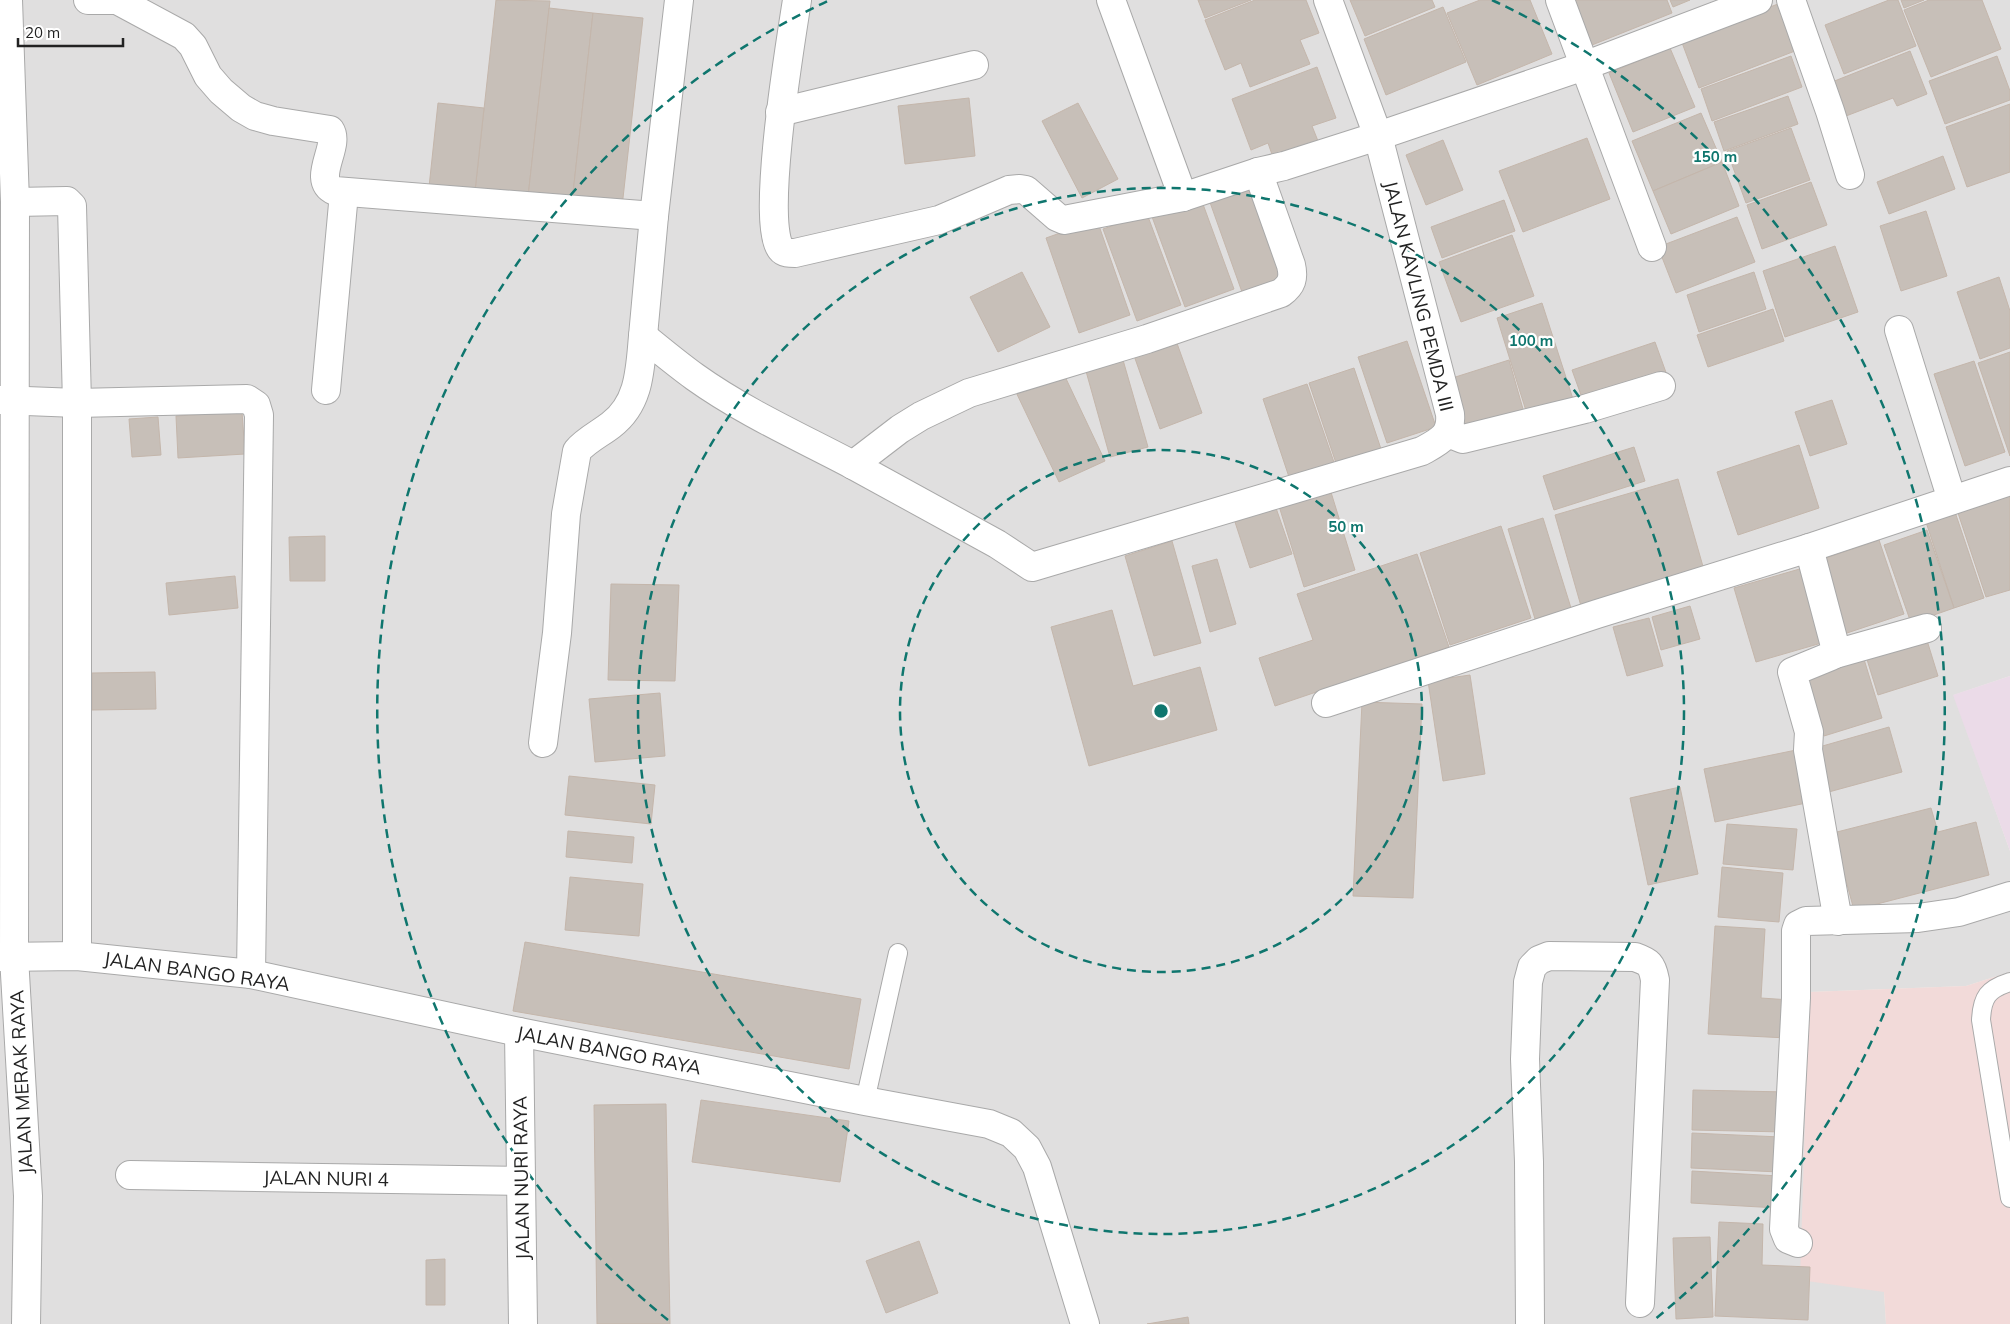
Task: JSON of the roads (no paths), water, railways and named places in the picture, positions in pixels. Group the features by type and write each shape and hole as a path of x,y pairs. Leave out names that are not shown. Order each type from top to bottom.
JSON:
{"street":[{"name":"JALAN MERAK RAYA","path":"8,0 15,202 15,400 7,957 28,1196 26,1324"},
{"path":"88,0 117,0 184,36 193,46 208,76 240,108 255,116 273,121 330,130 332,138 325,180 329,189 344,193 654,216"},
{"path":"543,742 557,633 566,514 577,450 613,424 632,400 638,383 654,216 679,0"},
{"path":"797,0 780,112 773,226 780,249 786,253 802,253 938,220 1009,190 1026,190 1057,217 1064,220 1183,197 1378,136 1584,66 1758,0"},
{"path":"1111,0 1183,197"},
{"name":"JALAN KAVLING PEMDA III","path":"853,465 997,544 1032,567 1422,451 1436,444 1448,433 1451,426 1450,414 1378,136 1328,0"},
{"path":"1560,0 1652,246"},
{"path":"1791,0 1850,175"},
{"path":"780,112 974,65"},
{"path":"643,336 695,377 722,394 769,422 853,465 900,429 921,416 969,393 1147,339 1281,293 1290,286 1294,276 1258,172"},
{"path":"326,390 344,193"},
{"path":"15,202 67,201 72,206 70,403 77,956"},
{"path":"1899,330 1952,500"},
{"path":"1448,433 1463,439 1585,409 1661,386"},
{"path":"15,400 70,403 248,399 256,405 259,415 251,974"},
{"path":"1326,703 2010,481"},
{"path":"1808,548 1836,650 1835,654"},
{"path":"1838,920 1808,750 1809,732 1792,672 1835,654 1927,628"},
{"path":"1798,1243 1788,1239 1784,1229 1795,1008 1796,930 1798,925 1803,922 1918,918 1959,912 2010,896"},
{"name":"JALAN BANGO RAYA","path":"7,957 77,956 251,974 519,1032 989,1124 1010,1134 1027,1148 1037,1166 1085,1324"},
{"path":"1530,1324 1529,1162 1525,1059 1528,992 1532,967 1540,960 1549,956 1634,957 1647,961 1653,969 1655,980 1640,1303"},
{"name":"JALAN NURI RAYA","path":"519,1032 524,1324"},
{"name":"JALAN NURI 4","path":"130,1175 521,1180"}],"lane":[{"path":"864,1101 898,953"},
{"path":"2010,982 1997,986 1988,993 1982,1007 1981,1020 2010,1198"}]}
